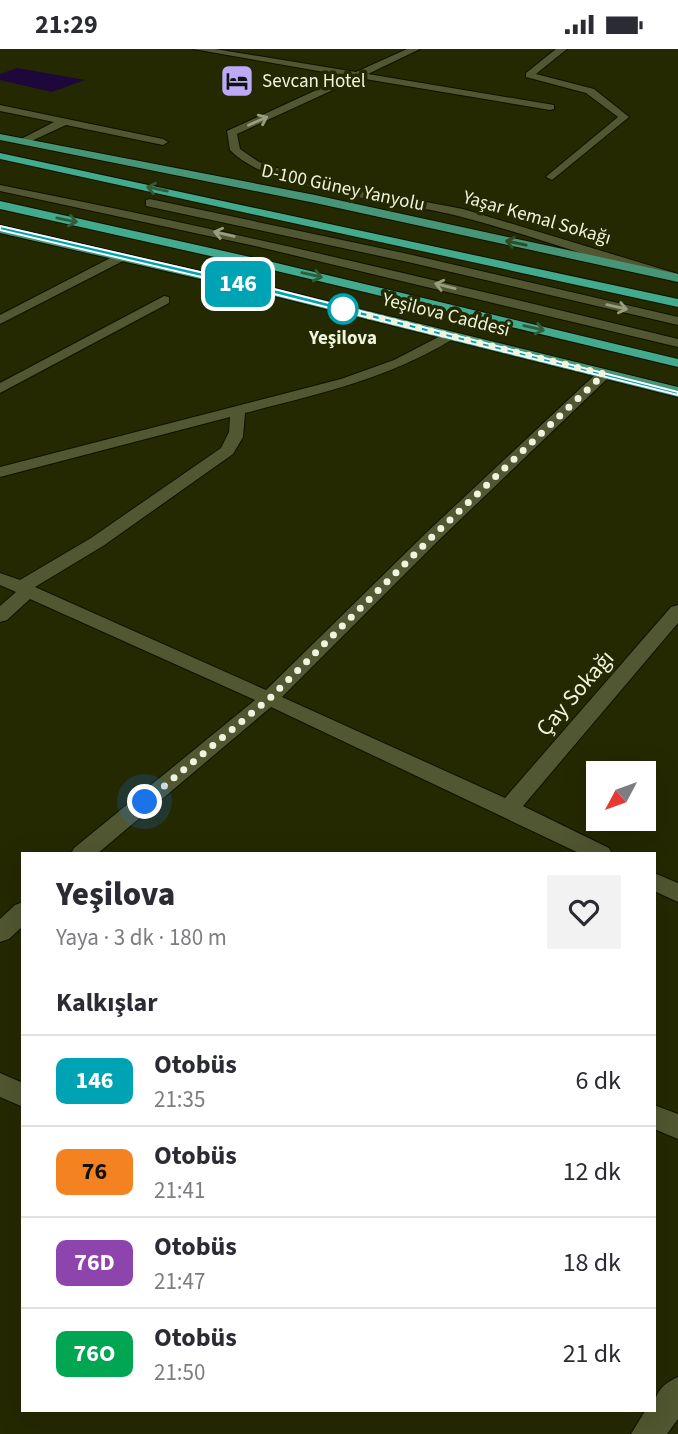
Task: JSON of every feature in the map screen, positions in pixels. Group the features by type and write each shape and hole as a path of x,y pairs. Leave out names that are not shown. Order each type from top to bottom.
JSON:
{"highway":[{"path":"0,156 678,303"},
{"path":"0,205 264,264 678,363"}],"main road":[{"name":"D-100 Güney Yanyolu","path":"0,137 315,199 678,278"},
{"name":"Yeşilova Caddesi","path":"0,229 678,392"}],"street":[{"path":"198,49 550,107"},
{"name":"Yaşar Kemal Sokağı","path":"415,49 231,133 235,150 255,164 313,184 459,212 678,278"},
{"path":"552,177 624,117 590,91 529,75 562,49"},
{"path":"0,108 163,142"},
{"path":"25,141 65,121"},
{"path":"0,188 122,211 376,269 678,343"},
{"path":"133,200 408,258 678,321"},
{"path":"0,320 120,257"},
{"path":"0,389 164,300"},
{"path":"0,473 374,374 413,358 448,336"},
{"path":"84,852 270,698 433,536 604,374"},
{"path":"0,616 24,590 97,543 227,451 236,440 239,428 237,410"},
{"path":"0,578 270,698 509,808 597,852"},
{"name":"Çay Sokağı","path":"509,808 678,611"},
{"path":"656,882 678,893"},
{"path":"0,933 21,913"},
{"path":"0,1084 21,1095"},
{"path":"656,1117 678,1126"},
{"path":"647,1421 678,1393"}],"shaded area":[{"path":"17,68 85,80 52,92 0,80 0,74"}],"bus line":[{"name":"146","path":"0,229 274,292 678,392"}],"place":[{"name":"Sevcan Hotel","path":"237,81"},
{"name":"Yeşilova","path":"343,309"}],"route":[{"path":"145,802 270,698 433,536 604,374 343,309"}]}
